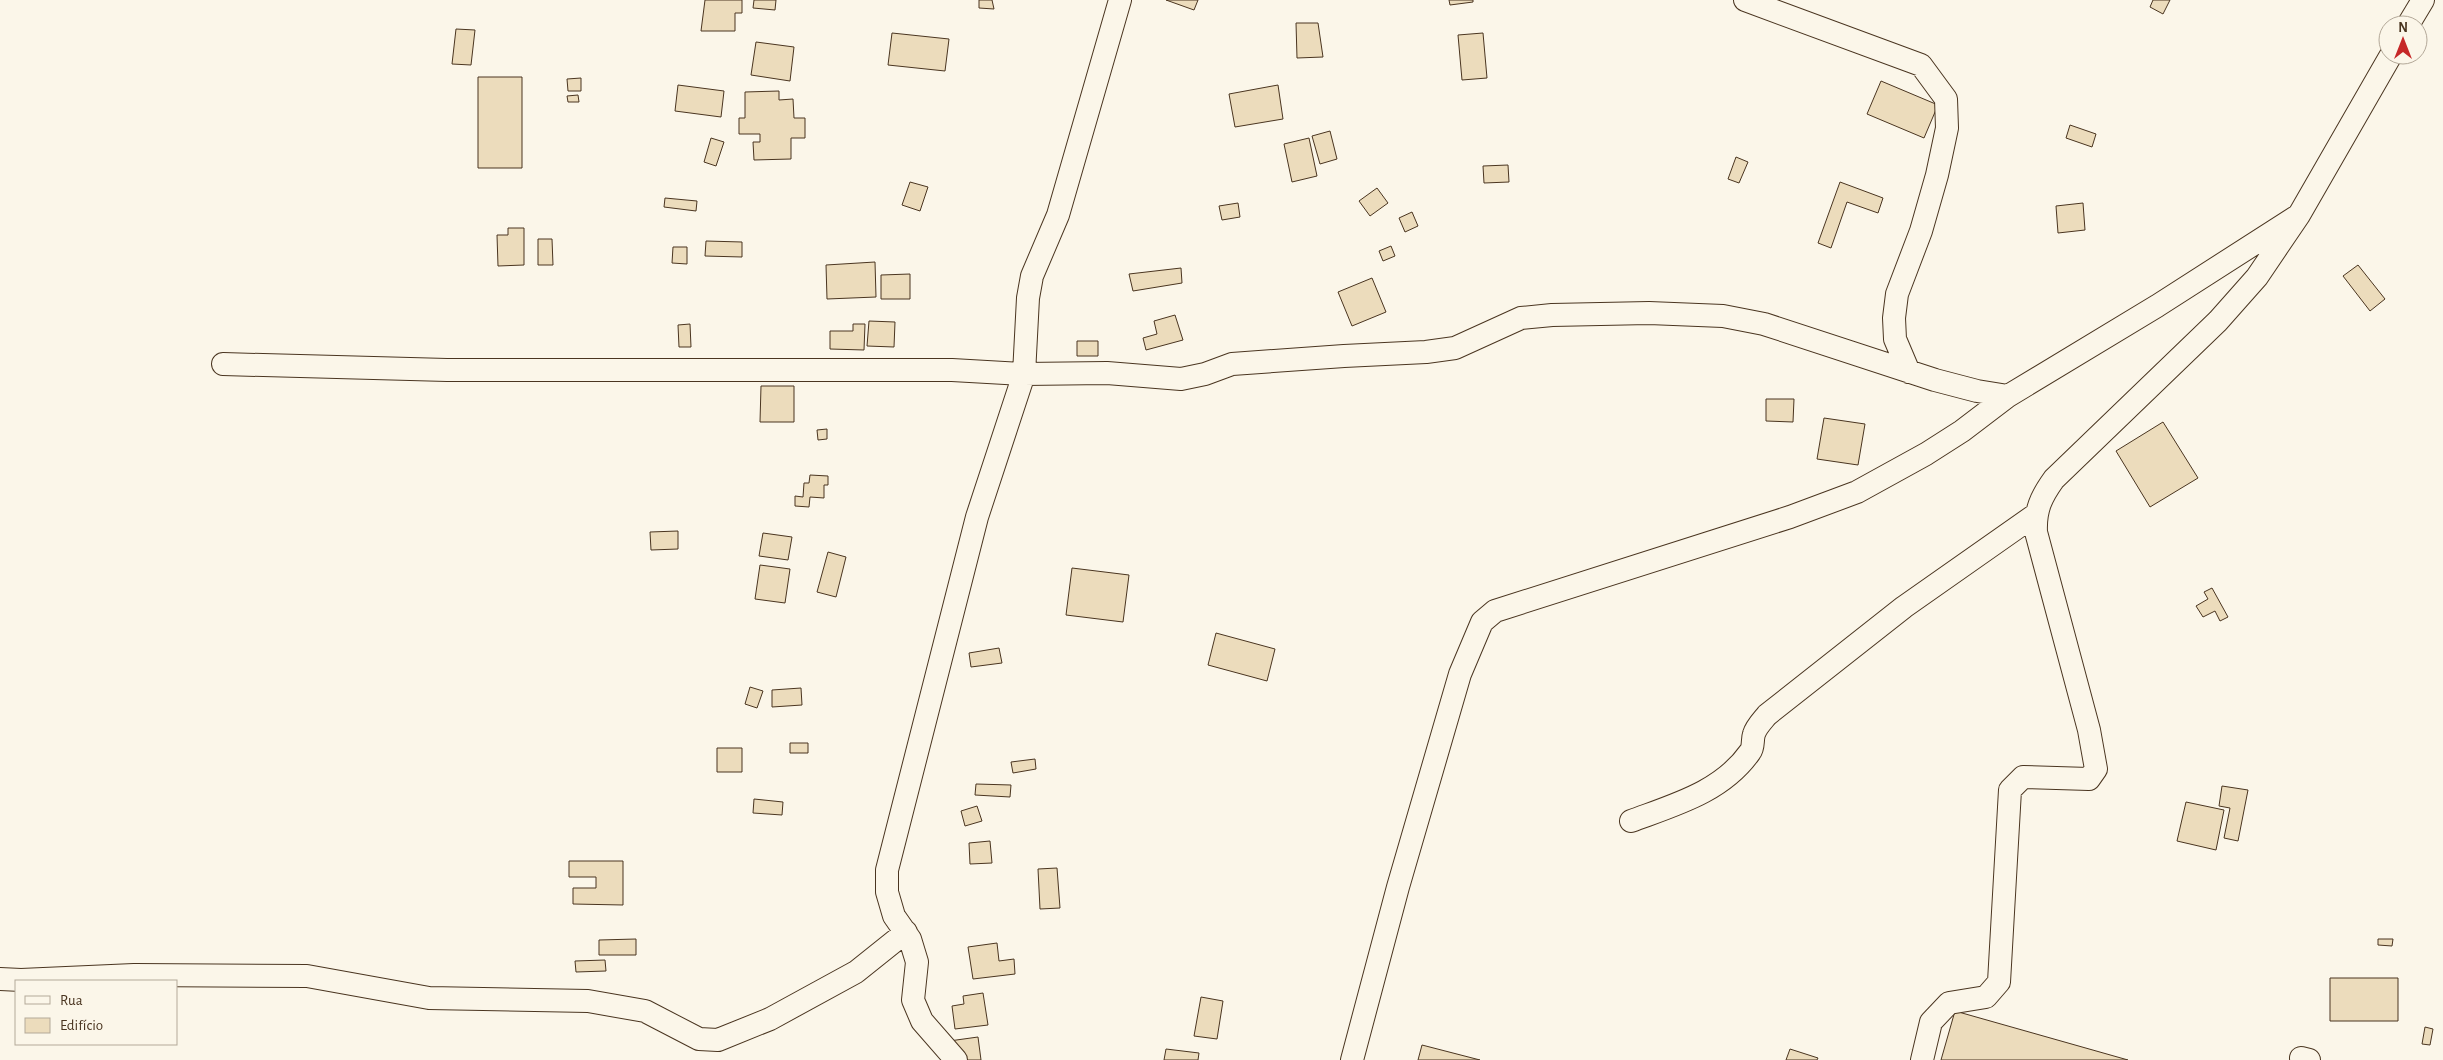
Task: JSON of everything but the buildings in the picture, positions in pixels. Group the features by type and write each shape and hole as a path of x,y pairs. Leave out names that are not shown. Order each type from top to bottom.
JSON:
{"street":[{"path":"956,1060 922,1021 914,1000 916,962 910,938 894,916 887,892 887,870 977,517 1024,374 1028,298 1032,276 1058,215 1120,0"},
{"path":"1746,0 1921,64 1946,99 1947,128 1937,175 1921,231 1897,294 1894,318 1895,339 1909,372"},
{"path":"2414,15 2423,0"},
{"path":"1922,1060 1931,1022 1949,1002 1986,997 1998,982 2010,790 2023,777 2089,779 2096,769 2089,730 2036,532 2035,515 2042,495 2054,479 2218,321 2257,277 2299,216 2385,65"},
{"path":"1352,1060 1435,757 1460,674 1482,622 1496,611 1790,517 1856,492 1934,449 2008,396 2157,306 2299,216"},
{"path":"224,364 448,370 952,370 1024,374 1107,373 1181,378 1205,374 1232,364 1426,352 1455,348 1522,318 1552,315 1649,313 1723,316 1764,324 1909,372 1977,391 2008,396"},
{"path":"1631,821 1689,800 1715,786 1735,770 1752,750 1754,732 1767,715 1904,607 2035,515"},
{"path":"0,979 21,980 134,975 307,976 428,998 588,1002 645,1011 699,1039 718,1040 770,1019 856,972 906,932"}]}
